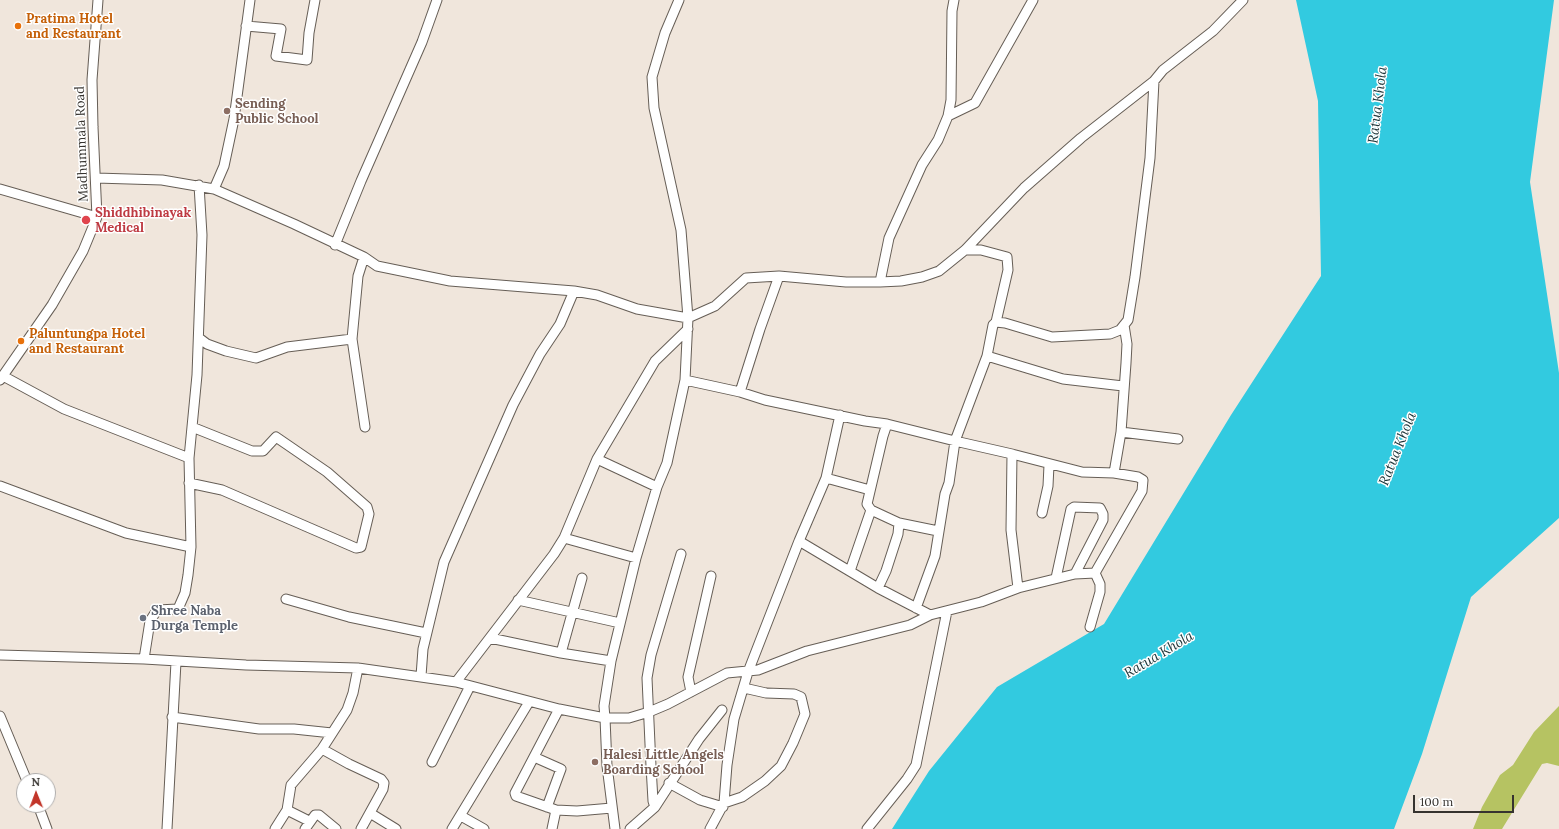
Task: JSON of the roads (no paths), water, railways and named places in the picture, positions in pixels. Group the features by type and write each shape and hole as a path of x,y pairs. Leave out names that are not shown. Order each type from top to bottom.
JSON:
{"street":[{"name":"Madhummala Road","path":"2,378 52,305 83,251 97,217 92,80 98,0"},
{"path":"214,189 224,166 234,119 250,0"},
{"path":"246,26 281,28 276,56 307,60 309,33 315,0"},
{"path":"335,245 361,181 422,42 437,0"},
{"path":"615,829 607,766 604,706 611,661 636,558 657,487 668,463 684,380 688,330 681,230 654,108 652,77 665,33 679,0"},
{"path":"880,282 889,238 922,165 938,140 948,116 951,100 952,11 954,0"},
{"path":"948,116 975,103 1033,0"},
{"path":"96,178 162,180 199,185 214,189 364,257 377,266 450,281 574,291 597,295 637,309 688,318 715,306 746,278 779,276 846,282 880,282 901,281 922,277 939,271 965,250 1024,188 1081,138 1154,81 1163,70 1213,31 1243,0"},
{"path":"996,322 1005,323 1052,337 1110,334 1120,330 1128,320 1150,158 1154,81"},
{"path":"144,659 150,621 157,610 178,609 185,593 191,547 189,458 199,338 202,235 199,185"},
{"path":"0,189 97,217"},
{"path":"916,608 935,556 938,531 945,494 949,483 955,441 987,356 1008,270 1007,257 981,250 965,250"},
{"path":"364,257 358,276 352,339 365,427"},
{"path":"740,392 779,276"},
{"path":"421,676 426,633 444,562 513,405 540,354 560,324 574,291"},
{"path":"1114,474 1121,432 1127,344 1124,325"},
{"path":"456,682 554,554 564,538 597,459 655,361 688,330"},
{"path":"199,338 207,344 226,351 256,358 287,347 352,339"},
{"path":"987,356 1063,379 1123,386"},
{"path":"2,378 64,409 189,458"},
{"path":"684,380 740,392 765,400 887,424 1012,454 1049,465 1082,472 1138,477 1143,480 1142,491 1095,573"},
{"path":"710,829 723,805 734,719 748,672 799,541 826,478 840,415"},
{"path":"887,424 867,504 871,510 898,523 938,531"},
{"path":"190,483 222,490 356,548 361,547 369,514 367,507 327,472 276,437 263,450 252,451 192,427"},
{"path":"1121,432 1178,439"},
{"path":"1012,454 1011,530 1018,588"},
{"path":"597,459 657,487"},
{"path":"1042,513 1048,486 1049,465"},
{"path":"826,478 870,490"},
{"path":"0,486 126,533 191,547"},
{"path":"1056,578 1071,509 1074,507 1100,508 1103,514 1103,520 1075,574"},
{"path":"850,571 871,510"},
{"path":"878,588 886,571 898,534 898,523"},
{"path":"564,538 636,558"},
{"path":"799,541 878,588 930,615"},
{"path":"655,807 653,801 650,766 647,678 651,655 681,554"},
{"path":"0,656 144,659 176,662 358,668 456,682 529,702 605,718 629,718 649,712 727,673 758,670 807,650 910,625 930,615 981,602 1018,588 1075,574 1095,573"},
{"path":"1090,627 1100,592 1100,584 1095,573"},
{"path":"691,692 688,677 711,576"},
{"path":"561,653 582,578"},
{"path":"286,599 349,617 426,633"},
{"path":"518,600 620,623"},
{"path":"867,829 907,779 916,765 947,611"},
{"path":"490,638 561,653 611,661"},
{"path":"167,829 176,662"},
{"path":"275,829 286,810 291,785 322,749 347,710 353,693 358,668"},
{"path":"432,762 470,686"},
{"path":"669,783 700,800 723,805 742,797 765,781 781,766 793,743 805,714 801,698 794,694 766,693 744,688"},
{"path":"452,829 529,702"},
{"path":"559,709 515,793 516,796 552,809 577,811 612,808"},
{"path":"633,827 655,807 669,783 699,739 722,710"},
{"path":"172,717 259,730 294,729 332,733"},
{"path":"0,718 24,773"},
{"path":"322,749 381,779 384,783 383,789 361,829"},
{"path":"534,757 561,769 562,772 552,809 552,829"},
{"path":"286,810 307,825 315,815 319,815 336,829"},
{"path":"41,813 47,829"},
{"path":"370,813 396,829"},
{"path":"461,816 484,829"},
{"path":"633,827 645,829"}],"water":[{"name":"Ratua Khola","path":"1296,0 1554,0 1530,182 1559,373 1559,518 1471,597 1422,754 1394,829 892,829 929,771 997,687 1104,624 1231,415 1321,276 1318,101"}],"place":[{"name":"Pratima Hotel and Restaurant","path":"18,26"},
{"name":"Sending Public School","path":"227,111"},
{"name":"Shiddhibinayak Medical","path":"86,220"},
{"name":"Paluntungpa Hotel and Restaurant","path":"21,341"},
{"name":"Shree Naba Durga Temple","path":"143,618"},
{"name":"Halesi Little Angels Boarding School","path":"595,762"}]}
